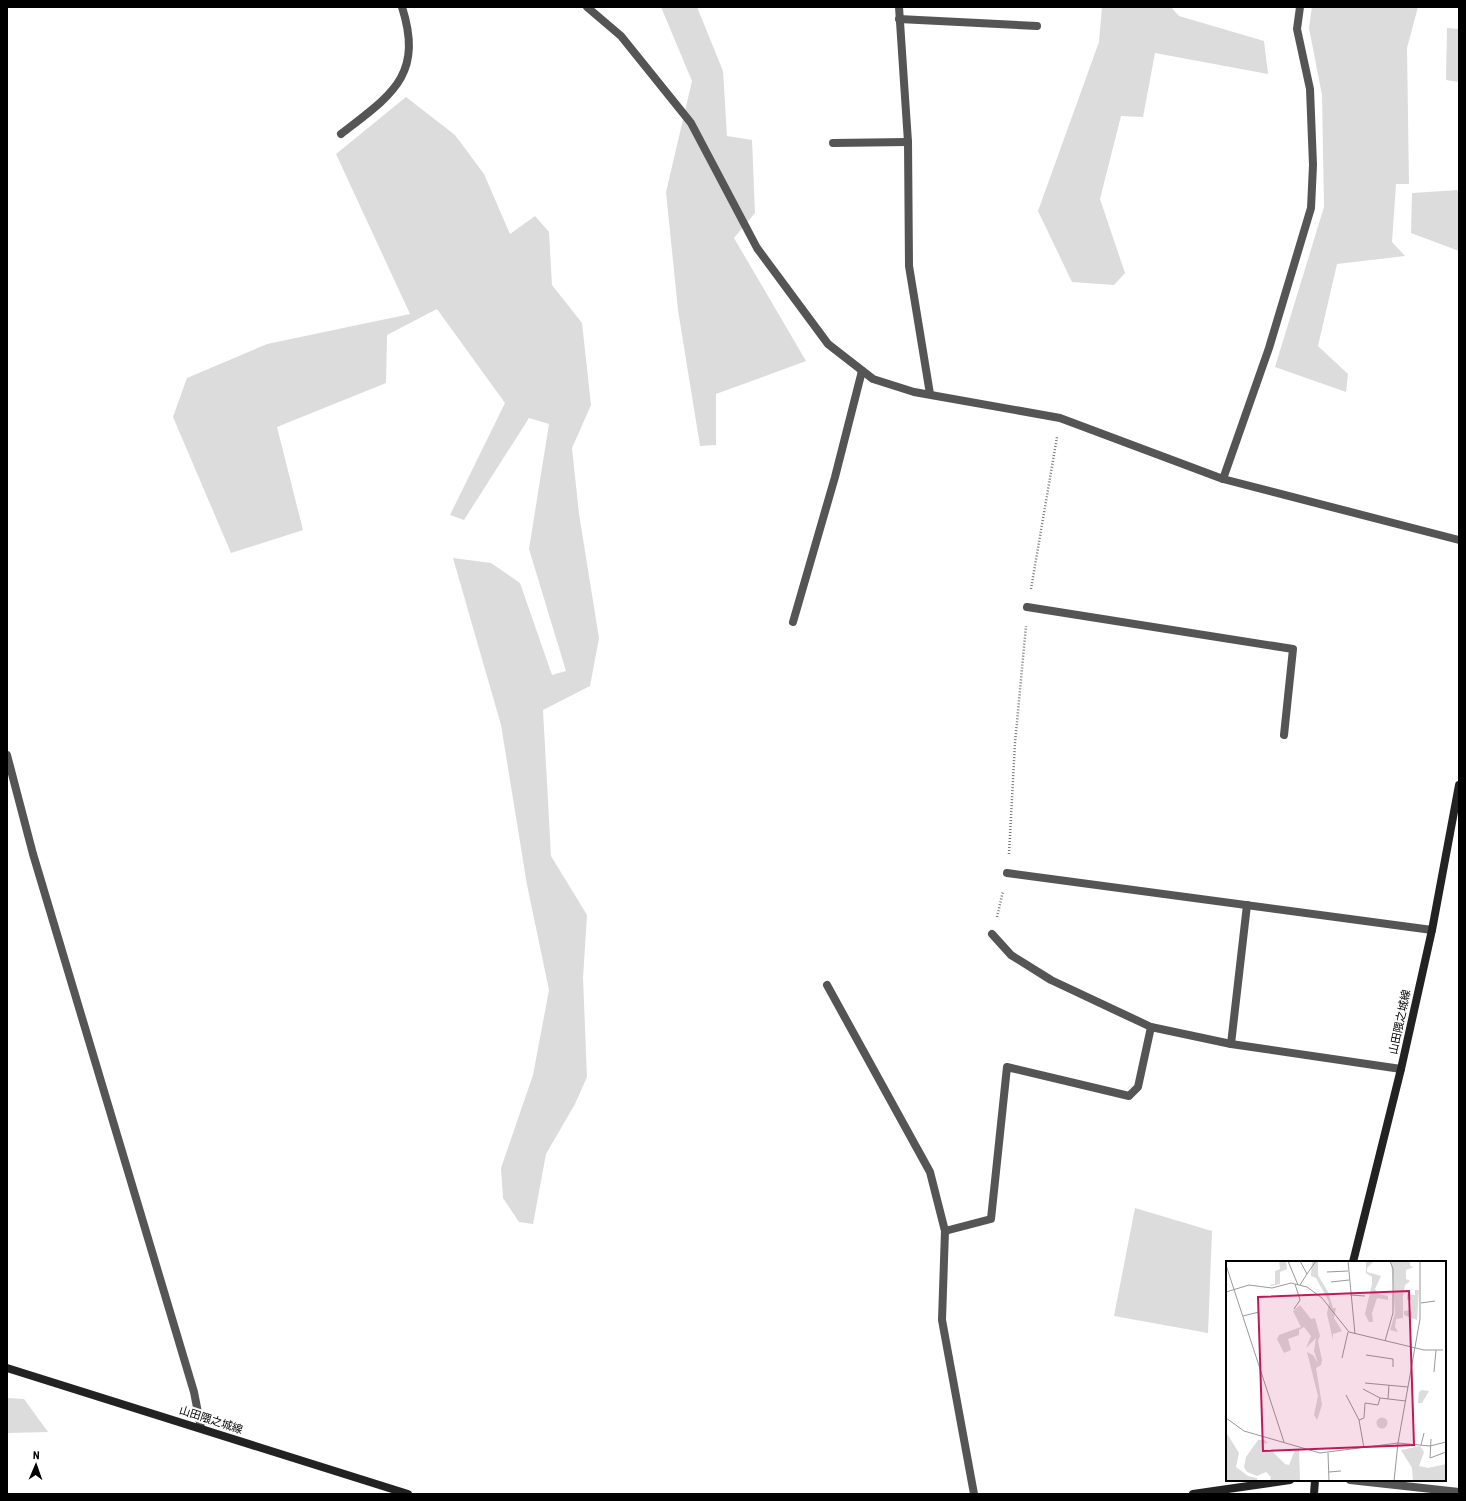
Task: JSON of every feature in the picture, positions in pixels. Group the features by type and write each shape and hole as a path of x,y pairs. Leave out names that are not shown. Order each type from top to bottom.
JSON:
{"main road":[{"name":"山田隈之城線","path":"1352,1261 1402,1069 1432,930 1459,785"},
{"name":"山田隈之城線","path":"7,1368 408,1494"},
{"path":"1193,1494 1283,1481"},
{"path":"1314,1494 1315,1481"}],"street":[{"path":"342,134 381,103 404,76 409,52 407,23 402,7"},
{"path":"587,7 621,36 691,123 757,248 828,344 872,380 914,392 1060,418 1223,479 1459,540"},
{"path":"898,7 908,142 909,266 930,394"},
{"path":"1223,479 1269,348 1311,208 1313,165 1310,89 1297,30 1300,7"},
{"path":"899,19 1037,26"},
{"path":"833,143 908,142"},
{"path":"793,622 836,476 862,371"},
{"path":"1027,607 1293,649 1284,735"},
{"path":"7,755 33,854 194,1392 201,1428"},
{"path":"1008,873 1432,930"},
{"path":"1231,1044 1246,905"},
{"path":"992,934 1012,955 1051,980 1151,1027 1231,1044 1402,1069"},
{"path":"827,985 930,1172 945,1231 942,1320 974,1494"},
{"path":"945,1231 991,1219 1007,1067 1129,1096 1138,1087 1151,1027"},
{"path":"1359,1481 1459,1492"}],"path":[{"path":"992,934 1008,873 1015,743 1027,607 1043,525 1060,418"}],"shaded area":[{"path":"661,7 697,7 723,71 727,136 752,140 755,213 734,238 806,361 716,394 716,445 700,446 678,310 666,192 692,81"},
{"path":"1102,7 1171,7 1179,16 1264,41 1268,74 1155,53 1143,117 1121,116 1100,199 1125,273 1114,285 1072,282 1038,211 1099,42"},
{"path":"1312,7 1418,7 1407,48 1409,184 1396,184 1392,242 1405,256 1337,264 1318,346 1348,374 1346,392 1275,367 1324,207 1322,95 1309,28"},
{"path":"1447,28 1459,29 1459,82 1446,80"},
{"path":"406,97 455,135 484,174 510,234 535,216 549,232 552,285 582,323 591,405 572,448 579,514 599,638 590,686 543,710 551,856 587,915 583,978 587,1077 575,1104 546,1154 533,1224 519,1222 503,1198 501,1168 533,1075 549,990 527,885 501,725 453,558 491,563 520,583 552,675 566,671 529,549 549,424 529,418 464,520 450,515 505,403 437,309 387,335 386,383 277,427 303,530 231,553 173,417 187,378 267,344 410,314 336,154"},
{"path":"1459,190 1459,251 1411,233 1412,193"},
{"path":"1135,1208 1212,1231 1208,1333 1114,1316"},
{"path":"7,1398 24,1399 48,1432 7,1433"}]}
